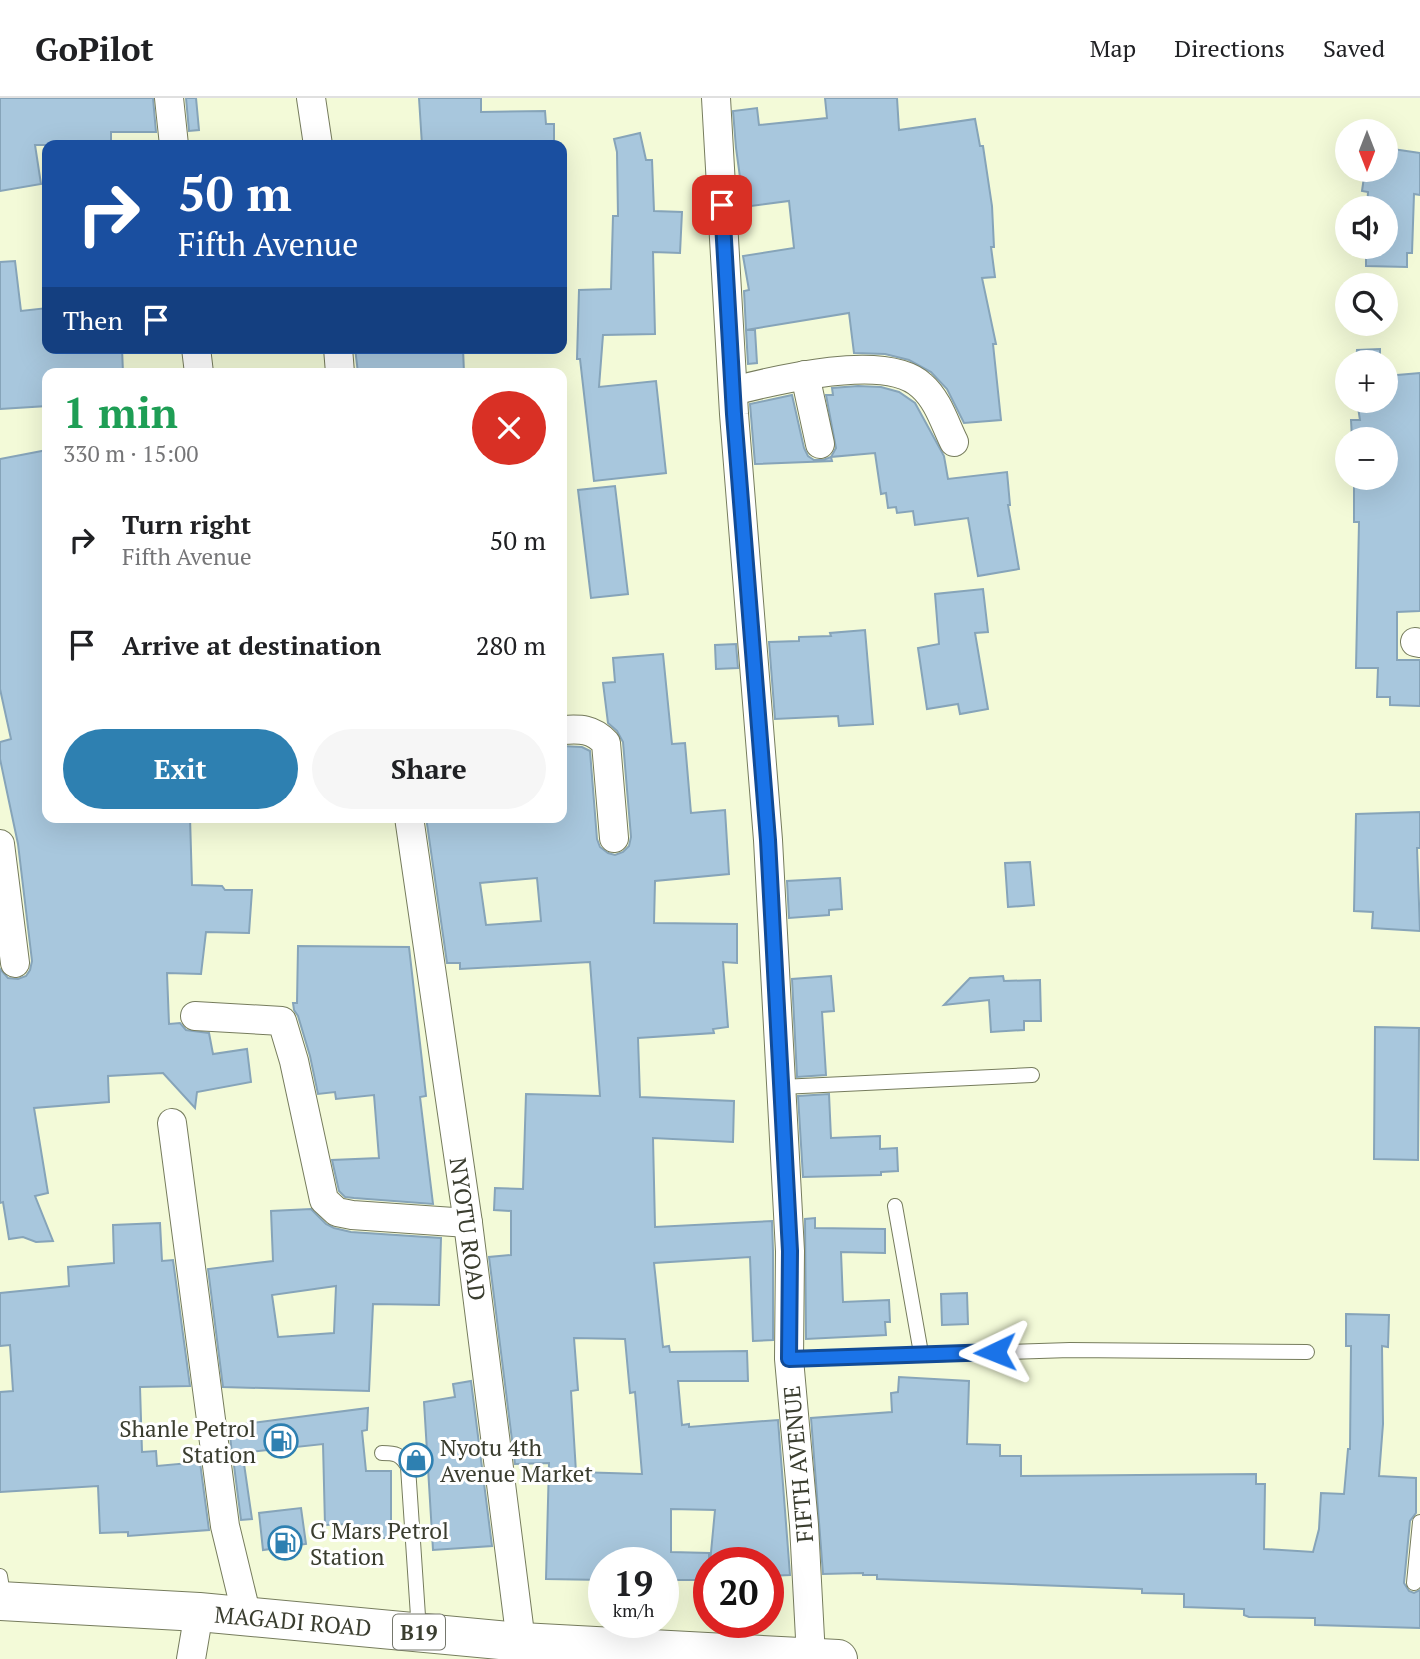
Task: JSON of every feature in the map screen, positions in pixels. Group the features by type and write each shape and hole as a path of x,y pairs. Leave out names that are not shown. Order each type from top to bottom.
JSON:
{"highway":[{"name":"MAGADI ROAD","path":"2,1593 628,1653 824,1658"}],"street":[{"path":"169,98 173,140"},
{"path":"312,98 317,140"},
{"name":"FIFTH AVENUE","path":"716,98 733,391 768,840 790,1251 789,1359 804,1525 824,1658"},
{"path":"733,391 834,370 892,372 921,384 933,398 954,442"},
{"path":"805,375 820,444"},
{"path":"567,730 584,729 593,732 606,743 614,838"},
{"name":"NYOTU ROAD","path":"410,823 468,1223 521,1642"},
{"path":"0,844 15,963"},
{"path":"195,1016 282,1021 294,1061 324,1200 337,1212 468,1223"},
{"path":"172,1123 225,1525 247,1617"},
{"path":"191,1659 199,1612"}],"lane":[{"path":"781,1087 1032,1075"},
{"path":"895,1206 921,1353"},
{"path":"789,1359 1070,1350 1307,1352"},
{"path":"382,1453 396,1453 404,1459 408,1467 419,1632"},
{"path":"1414,1583 1420,1522"}],"building":[{"path":"0,98 153,98 156,132 111,132 111,140 42,140 42,145 35,145 41,184 0,191"},
{"path":"186,98 196,98 199,130 189,131"},
{"path":"419,98 481,98 481,112 545,111 546,124 554,124 554,140 422,140"},
{"path":"825,98 897,98 899,130 975,119 980,146 983,146 992,206 994,247 991,247 995,277 982,278 996,344 993,344 1001,420 964,423 947,389 931,372 909,360 885,354 854,353 849,313 746,330 744,291 749,290 743,256 794,248 789,201 744,207 733,111 757,108 759,125 827,118"},
{"path":"640,133 646,160 652,160 654,211 682,212 680,253 653,252 655,334 603,335 599,387 656,381 666,473 594,481 580,359 577,359 579,290 611,289 613,216 618,216 617,152 614,139"},
{"path":"1398,150 1420,153 1420,195 1414,194 1412,253 1407,253 1407,267 1366,266 1366,259 1398,259 1398,196 1368,196 1368,192 1362,191 1363,182 1398,182"},
{"path":"15,261 21,311 42,309 42,354 122,354 123,368 42,368 42,406 0,409 0,262"},
{"path":"746,330 755,330 757,363 748,364"},
{"path":"356,354 463,354 464,368 357,368"},
{"path":"1420,373 1420,611 1397,612 1397,660 1420,660 1420,706 1390,705 1390,697 1377,697 1378,668 1356,668 1359,522 1354,522 1354,490 1398,490 1398,427 1351,427 1351,420 1360,420 1359,413 1398,413 1398,375"},
{"path":"881,387 899,392 915,403 944,456 948,479 1007,472 1008,505 1019,569 978,576 968,518 915,525 913,511 897,513 896,507 888,508 886,493 881,494 875,453 831,457 836,448 826,395 833,395 832,388"},
{"path":"792,395 808,456 814,460 831,457 832,461 755,464 750,404"},
{"path":"42,451 42,823 190,823 192,885 222,886 225,890 252,890 249,933 206,932 201,974 167,973 169,1024 180,1023 186,1030 209,1033 213,1054 247,1049 251,1082 197,1092 195,1108 163,1073 108,1076 109,1102 34,1108 48,1193 35,1196 53,1241 36,1242 23,1237 9,1239 3,1202 0,1203 0,969 8,978 18,979 26,976 32,961 18,844 0,759 0,742 11,739 0,689 0,459"},
{"path":"615,486 628,594 591,598 578,490"},
{"path":"983,589 988,632 975,633 988,709 960,714 958,704 927,709 918,648 939,644 935,594"},
{"path":"865,630 873,724 839,726 838,716 775,719 769,642 799,641 799,637 831,636 830,633"},
{"path":"736,644 738,668 716,669 715,645"},
{"path":"663,654 672,744 685,743 691,813 725,810 729,874 655,881 654,923 737,924 737,963 723,962 728,1027 713,1029 714,1033 638,1038 640,1097 734,1101 733,1142 653,1138 655,1227 772,1221 773,1340 753,1341 750,1257 654,1263 663,1347 669,1346 670,1352 747,1351 748,1381 678,1381 682,1425 689,1424 689,1427 778,1420 790,1575 784,1575 784,1547 712,1547 715,1510 671,1509 671,1547 588,1547 588,1580 546,1579 549,1463 515,1464 489,1257 511,1255 511,1211 494,1210 495,1188 523,1189 526,1094 600,1096 590,962 460,969 460,963 447,963 427,823 567,823 567,746 582,747 590,751 597,839 600,847 615,855 623,852 629,846 631,837 623,742 617,731 608,723 603,683 615,682 613,658","holes":["537,878 541,921 486,925 480,883","574,1338 625,1339 630,1393 635,1392 642,1474 576,1472 571,1391 578,1390"]},
{"path":"1420,812 1420,848 1417,848 1420,931 1372,928 1373,912 1354,911 1356,814"},
{"path":"1030,862 1034,905 1008,907 1005,863"},
{"path":"840,878 842,909 829,910 829,915 789,918 787,881"},
{"path":"298,946 409,947 426,1096 420,1097 433,1204 345,1197 339,1191 332,1160 379,1158 374,1095 336,1099 335,1092 318,1094 310,1056 293,1003 297,1003"},
{"path":"831,976 834,1011 822,1012 826,1075 797,1077 792,979"},
{"path":"1003,976 1004,981 1040,980 1041,1021 1024,1021 1024,1030 991,1032 989,1000 944,1005 970,978"},
{"path":"1375,1027 1419,1028 1418,1160 1374,1159"},
{"path":"829,1094 831,1138 880,1136 880,1149 897,1148 898,1171 881,1172 881,1175 803,1177 798,1096"},
{"path":"311,1209 326,1224 351,1232 441,1238 439,1305 373,1304 369,1391 223,1387 208,1269 273,1261 271,1211","holes":["336,1286 334,1333 278,1337 272,1295"]},
{"path":"815,1218 815,1228 885,1229 885,1253 841,1252 843,1302 889,1300 890,1322 885,1322 886,1335 806,1339 805,1219"},
{"path":"160,1223 162,1261 173,1260 190,1386 140,1387 142,1452 156,1451 157,1466 200,1462 209,1530 128,1536 128,1532 100,1533 98,1486 0,1492 0,1392 13,1391 10,1345 0,1346 0,1293 69,1286 68,1267 114,1263 113,1225"},
{"path":"967,1293 968,1324 942,1325 941,1294"},
{"path":"1346,1314 1389,1315 1388,1347 1382,1346 1383,1424 1379,1476 1416,1478 1416,1513 1410,1521 1404,1583 1409,1591 1414,1593 1420,1590 1420,1628 1315,1625 1315,1618 1249,1617 1244,1615 1244,1609 1184,1607 1184,1594 1142,1593 1142,1589 877,1579 877,1575 863,1573 823,1574 811,1418 892,1412 891,1393 898,1392 899,1377 969,1381 967,1444 1000,1445 1000,1456 1021,1456 1021,1476 1256,1474 1256,1484 1265,1484 1264,1549 1313,1552 1319,1529 1321,1493 1344,1494 1350,1449 1351,1346 1346,1346"},
{"path":"471,1381 492,1546 433,1550 424,1402 455,1397 453,1384"},
{"path":"368,1408 367,1430 362,1431 366,1471 391,1471 391,1538 351,1538 351,1524 325,1525 323,1444 232,1454 229,1426"},
{"path":"243,1457 252,1519 241,1520 233,1458"},
{"path":"301,1508 306,1544 263,1550 259,1513"},
{"path":"679,1552 693,1553 693,1580 679,1580"}],"place":[{"name":"Shanle Petrol Station","path":"281,1441"},
{"name":"Nyotu 4th Avenue Market","path":"416,1460"},
{"name":"G Mars Petrol Station","path":"285,1543"}],"route":[{"path":"722,205 734,414 768,840 790,1251 789,1359 995,1352"}]}
